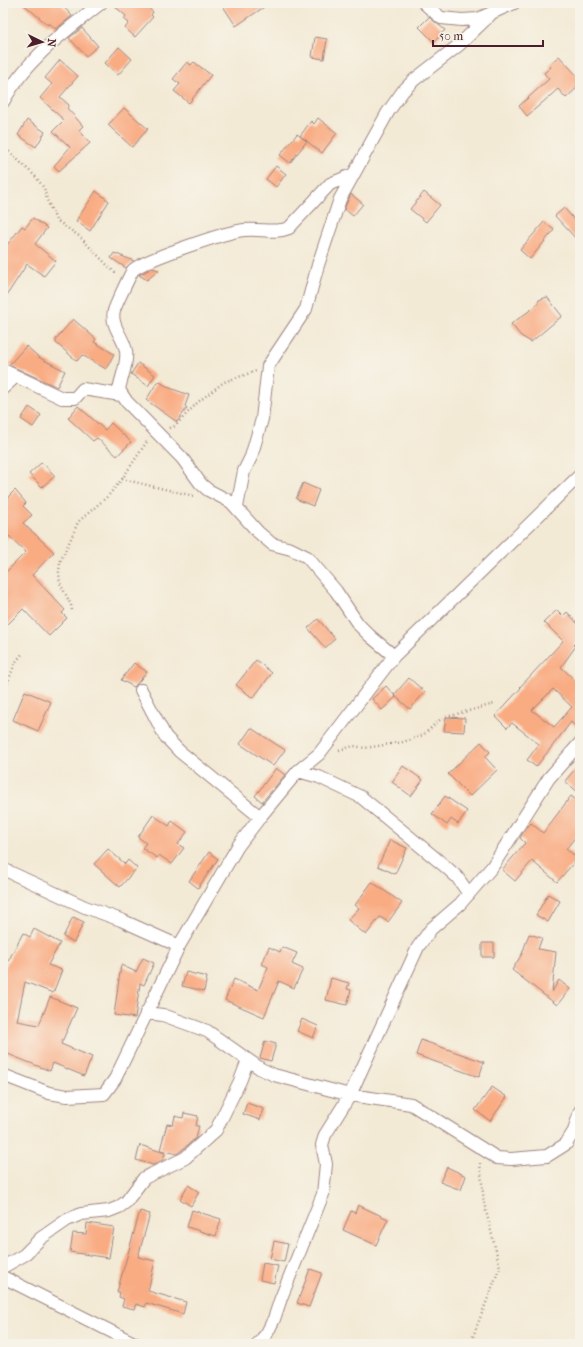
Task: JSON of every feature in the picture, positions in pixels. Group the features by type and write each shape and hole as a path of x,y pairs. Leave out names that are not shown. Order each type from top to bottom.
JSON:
{"street":[{"path":"3,102 22,72 38,55 60,34 102,3"},
{"path":"424,3 441,18 462,20 478,19 490,15 514,3"},
{"path":"237,507 244,472 251,457 262,419 268,366 306,309 332,219 340,199 388,112 403,92 414,80 459,45 490,15"},
{"path":"354,174 330,184 289,228 283,231 243,230 195,244 141,265 133,271 114,311 116,326 126,352 126,362 119,390 121,395 156,433 182,458 201,484 237,507 258,532 272,544 291,549 307,557 336,591 358,624 394,656"},
{"path":"3,370 62,398 75,398 83,389 121,395"},
{"path":"3,388 15,377"},
{"path":"3,1075 49,1093 67,1096 104,1094 115,1079 179,946 238,846 260,817 298,771 320,754 394,656 580,475"},
{"path":"141,690 165,736 179,751 207,772 260,817"},
{"path":"258,1344 267,1333 274,1319 283,1292 323,1194 326,1164 322,1145 325,1135 350,1095 418,946 431,929 469,894 492,867 549,778 580,743"},
{"path":"298,771 319,777 361,797 446,867 457,877 469,894"},
{"path":"3,869 85,907 121,920 179,946"},
{"path":"146,1013 163,1015 207,1031 261,1069 274,1075 350,1095 410,1104 497,1158 503,1159 547,1156 566,1144 574,1132 580,1111"},
{"path":"3,1267 24,1255 41,1238 67,1220 81,1214 109,1212 119,1207 126,1202 144,1178 185,1158 216,1130 240,1081 248,1060"},
{"path":"3,1277 136,1344"}],"path":[{"path":"3,146 36,177 44,188 56,220 79,236 126,285"},
{"path":"72,610 60,582 60,562 78,522 108,496 122,479 144,443 156,433 174,426 198,402 224,382 268,366"},
{"path":"122,479 199,497"},
{"path":"3,695 15,663 22,654"},
{"path":"320,754 346,747 365,748 404,742 428,732 442,718 494,704"},
{"path":"470,1344 500,1267 484,1203 478,1146"}],"building":[{"path":"22,3 60,3 72,16 56,29 49,23 48,25"},
{"path":"111,3 143,3 153,12 151,15 153,17 135,37 125,28 129,23 124,19 126,16"},
{"path":"221,3 270,3 236,26"},
{"path":"429,17 445,30 434,42 419,27"},
{"path":"82,28 98,46 86,56 69,38"},
{"path":"315,37 327,39 324,59 312,57"},
{"path":"119,47 132,59 118,75 105,63"},
{"path":"559,56 580,79 580,85 566,98 558,89 527,116 519,106 549,79 544,73 551,67 549,65"},
{"path":"60,60 78,76 60,97 69,105 67,108 83,126 79,130 90,143 59,171 54,166 70,147 53,131 64,120 40,98 52,84 45,78"},
{"path":"187,62 191,65 194,62 211,75 189,103 174,91 180,84 173,79"},
{"path":"124,108 148,129 132,147 108,125"},
{"path":"318,118 337,133 322,153 300,136 311,121 314,124"},
{"path":"27,120 45,132 36,147 18,135"},
{"path":"297,134 307,141 290,163 280,155"},
{"path":"276,166 286,174 276,187 266,179"},
{"path":"96,191 109,201 90,231 76,221"},
{"path":"424,192 440,205 426,222 410,209"},
{"path":"351,194 363,204 353,216 344,209"},
{"path":"564,208 580,226 580,243 555,216"},
{"path":"33,218 47,228 35,244 56,261 44,276 27,264 3,301 3,250 22,226 25,228"},
{"path":"544,222 554,230 530,259 520,250"},
{"path":"114,253 134,261 126,268 111,258"},
{"path":"152,268 159,270 147,280 139,275"},
{"path":"547,297 562,316 531,342 521,336 511,324 536,306 539,300"},
{"path":"73,319 96,339 94,342 114,354 106,369 82,355 77,361 56,343 56,339"},
{"path":"26,346 40,358 65,371 57,387 9,365"},
{"path":"138,363 155,375 148,386 131,374"},
{"path":"158,381 170,388 189,395 185,406 187,408 177,422 146,400"},
{"path":"78,406 105,430 111,423 131,442 117,456 97,438 93,441 68,418"},
{"path":"29,407 41,415 33,427 21,419"},
{"path":"42,462 55,476 42,487 29,474"},
{"path":"303,483 319,490 313,506 296,499"},
{"path":"15,490 26,503 23,506 32,515 23,523 54,552 32,575 65,610 62,613 67,618 49,636 23,609 3,629 3,575 26,552 9,536 3,542 3,502"},
{"path":"557,610 563,616 567,612 580,626 580,639 574,645 576,646 561,667 580,685 580,731 571,722 536,767 527,760 539,744 512,723 507,728 495,716 563,641 544,622","holes":["553,689 572,707 554,727 532,710"]},
{"path":"318,619 335,639 325,648 308,628"},
{"path":"256,660 272,673 253,698 236,685"},
{"path":"134,663 147,672 134,687 121,680"},
{"path":"409,678 425,692 410,709 394,695"},
{"path":"386,686 396,697 382,710 372,699"},
{"path":"25,691 51,702 38,731 13,720"},
{"path":"446,717 465,718 464,732 444,731"},
{"path":"251,728 285,750 273,766 240,744"},
{"path":"481,742 490,752 485,757 497,770 470,796 448,774"},
{"path":"580,763 580,794 565,781"},
{"path":"403,766 423,780 411,796 392,782"},
{"path":"276,768 285,775 262,802 255,796"},
{"path":"445,796 467,811 458,824 451,819 447,825 432,814"},
{"path":"571,796 580,803 580,831 566,849 578,858 557,882 532,861 515,881 502,870 525,843 520,838 524,831 531,823 543,833"},
{"path":"153,815 169,826 172,821 187,832 178,844 184,848 172,864 159,855 157,858 142,848 146,843 138,837"},
{"path":"390,840 407,848 395,874 378,866"},
{"path":"108,849 125,864 128,860 137,868 120,887 94,864"},
{"path":"209,852 218,859 198,888 189,881"},
{"path":"372,882 402,903 388,922 380,917 366,935 348,920 359,908 355,905"},
{"path":"548,894 560,901 548,922 536,915"},
{"path":"73,917 84,922 74,942 63,937"},
{"path":"34,929 60,943 48,965 62,970 53,993 25,982 17,1021 39,1025 50,997 77,1008 61,1044 92,1057 84,1076 53,1063 50,1071 3,1052 3,971 23,933 30,937"},
{"path":"529,934 542,938 538,949 556,952 552,992 559,980 570,989 557,1005 512,970 522,954"},
{"path":"482,943 494,943 494,957 482,957"},
{"path":"269,947 280,952 282,947 297,953 292,964 303,969 294,988 279,981 264,1017 225,1000 234,979 258,990 268,967 262,964"},
{"path":"143,958 154,963 144,985 140,983 135,1018 114,1015 121,965 136,972"},
{"path":"186,972 207,977 204,991 182,986"},
{"path":"331,978 349,983 347,989 351,990 347,1005 326,1000"},
{"path":"302,1019 318,1026 313,1038 297,1031"},
{"path":"421,1040 484,1062 479,1077 416,1055"},
{"path":"265,1041 276,1044 271,1061 260,1058"},
{"path":"492,1087 507,1097 490,1121 475,1110"},
{"path":"247,1103 264,1109 260,1120 243,1114"},
{"path":"184,1113 198,1116 196,1126 199,1126 196,1138 177,1154 160,1150 167,1124 173,1125 175,1116 183,1118"},
{"path":"140,1145 165,1153 163,1160 153,1165 136,1160"},
{"path":"447,1167 466,1176 461,1190 440,1182"},
{"path":"188,1185 199,1192 191,1206 180,1199"},
{"path":"358,1205 388,1219 376,1245 343,1230 351,1211 355,1213"},
{"path":"192,1210 221,1219 216,1236 187,1227"},
{"path":"140,1211 150,1214 138,1257 155,1261 148,1291 186,1302 183,1314 146,1303 145,1307 136,1304 134,1309 122,1306 124,1299 119,1297 120,1292 117,1292"},
{"path":"87,1223 114,1227 109,1258 70,1252 73,1233 86,1234"},
{"path":"274,1241 288,1244 284,1262 270,1259"},
{"path":"263,1263 278,1266 274,1283 260,1280"},
{"path":"310,1269 322,1273 309,1307 297,1303"}]}
